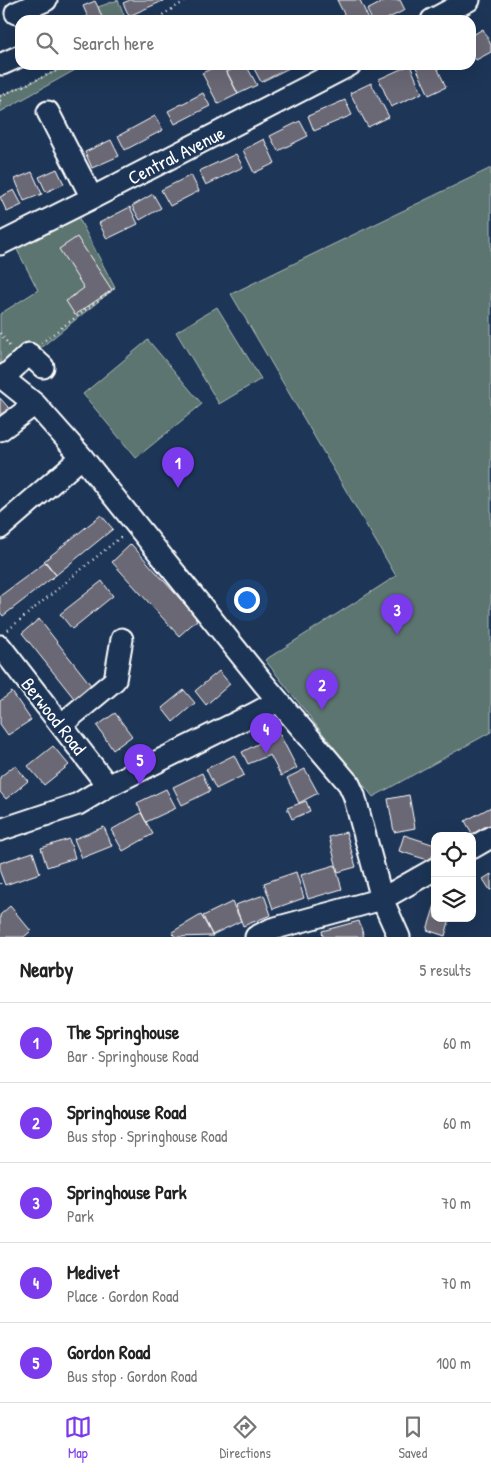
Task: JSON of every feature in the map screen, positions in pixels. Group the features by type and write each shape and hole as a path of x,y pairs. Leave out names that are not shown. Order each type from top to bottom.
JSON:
{"street":[{"path":"16,12 46,0"},
{"path":"441,15 469,0"},
{"name":"Central Avenue","path":"0,244 340,70"},
{"path":"48,112 92,198"},
{"path":"36,361 2,377 35,404 82,457 278,701 349,784 354,795 382,899 399,937"},
{"path":"0,430 35,404"},
{"path":"0,528 82,457"},
{"name":"Berwood Road","path":"4,638 61,725 108,786"},
{"path":"61,725 115,680 122,639"},
{"path":"0,830 78,804 108,786 278,701"},
{"path":"476,846 491,837"},
{"path":"256,937 272,930 382,899 431,871"}],"path":[{"path":"162,15 187,0"},
{"path":"0,96 59,70"},
{"path":"36,361 34,348 116,288"},
{"path":"4,638 136,524"}],"green space":[{"path":"118,0 124,15 101,15 98,7"},
{"path":"59,70 75,70 0,112 0,96"},
{"path":"491,168 491,732 373,797 265,660 396,576 231,294"},
{"path":"75,211 115,288 3,378 0,376 0,314 38,290 13,242"},
{"path":"217,307 261,379 219,404 176,332"},
{"path":"148,340 202,404 136,458 83,394"}],"building":[{"path":"130,0 165,0 131,15 129,15 123,3"},
{"path":"337,0 360,0 367,15 344,15"},
{"path":"386,0 400,0 405,10 395,15 370,15 367,10"},
{"path":"95,1 101,15 87,15 83,6"},
{"path":"483,29 491,45 491,52 476,60 476,33"},
{"path":"208,70 226,70 238,94 218,104 202,73"},
{"path":"231,70 249,70 257,85 238,94 227,72"},
{"path":"255,70 285,70 261,82"},
{"path":"399,70 412,70 422,93 391,107 379,79"},
{"path":"417,70 438,70 446,87 429,95"},
{"path":"371,83 389,117 368,127 350,93"},
{"path":"203,93 210,106 175,124 168,111"},
{"path":"345,100 352,115 314,131 308,116"},
{"path":"155,116 163,130 125,150 118,136"},
{"path":"300,121 308,136 278,151 270,136"},
{"path":"264,139 275,163 254,173 243,150"},
{"path":"111,140 119,156 92,168 85,152"},
{"path":"236,154 243,167 206,185 199,171"},
{"path":"57,169 64,184 46,192 39,177"},
{"path":"32,172 42,194 24,201 15,179"},
{"path":"191,175 199,191 170,206 161,190"},
{"path":"14,190 22,205 7,212 0,197"},
{"path":"153,194 161,208 140,220 132,206"},
{"path":"130,207 138,224 107,239 99,223"},
{"path":"77,237 112,290 75,315 66,301 84,288 59,249"},
{"path":"0,398 14,414 0,428"},
{"path":"101,515 113,529 56,575 44,561"},
{"path":"131,544 198,619 179,636 112,562"},
{"path":"46,562 56,575 3,616 0,612 0,596"},
{"path":"102,581 113,596 72,629 60,614"},
{"path":"39,619 94,689 77,702 22,633"},
{"path":"219,671 230,684 206,705 195,691"},
{"path":"184,690 195,703 173,722 162,708"},
{"path":"12,692 31,720 8,735 0,724 0,701"},
{"path":"115,713 132,736 113,750 97,726"},
{"path":"279,733 297,768 281,776 270,755 248,764 242,752"},
{"path":"53,746 69,765 44,785 28,766"},
{"path":"234,755 244,775 216,789 206,769"},
{"path":"15,765 28,781 6,799 0,792 0,777"},
{"path":"305,769 318,793 299,803 287,778"},
{"path":"202,773 210,791 182,805 173,787"},
{"path":"166,789 176,808 146,822 137,803"},
{"path":"409,795 415,828 394,832 388,799"},
{"path":"306,801 310,811 292,819 287,808"},
{"path":"491,807 491,825 476,833 471,832 465,821"},
{"path":"141,813 153,834 123,851 111,830"},
{"path":"104,827 112,846 82,858 74,839"},
{"path":"346,832 356,867 338,872 329,837"},
{"path":"404,835 431,844 431,861 399,851"},
{"path":"69,839 75,858 47,867 41,848"},
{"path":"33,852 40,873 5,885 0,872 0,863"},
{"path":"335,865 342,889 308,899 301,875"},
{"path":"296,872 304,898 273,909 264,883"},
{"path":"491,874 491,890 490,890 483,879"},
{"path":"264,895 271,915 243,926 235,905"},
{"path":"232,902 241,921 212,935 203,916"},
{"path":"10,906 31,931 24,937 0,937 0,915"},
{"path":"201,915 213,936 175,937 172,932"},
{"path":"431,918 431,922 449,922 445,936 427,930"},
{"path":"359,921 364,937 323,937 322,931"}],"place":[{"name":"The Springhouse","path":"178,488"},
{"name":"Springhouse Park","path":"397,635"},
{"name":"Springhouse Road","path":"322,710"},
{"name":"Medivet","path":"266,754"},
{"name":"Gordon Road","path":"140,785"}]}
